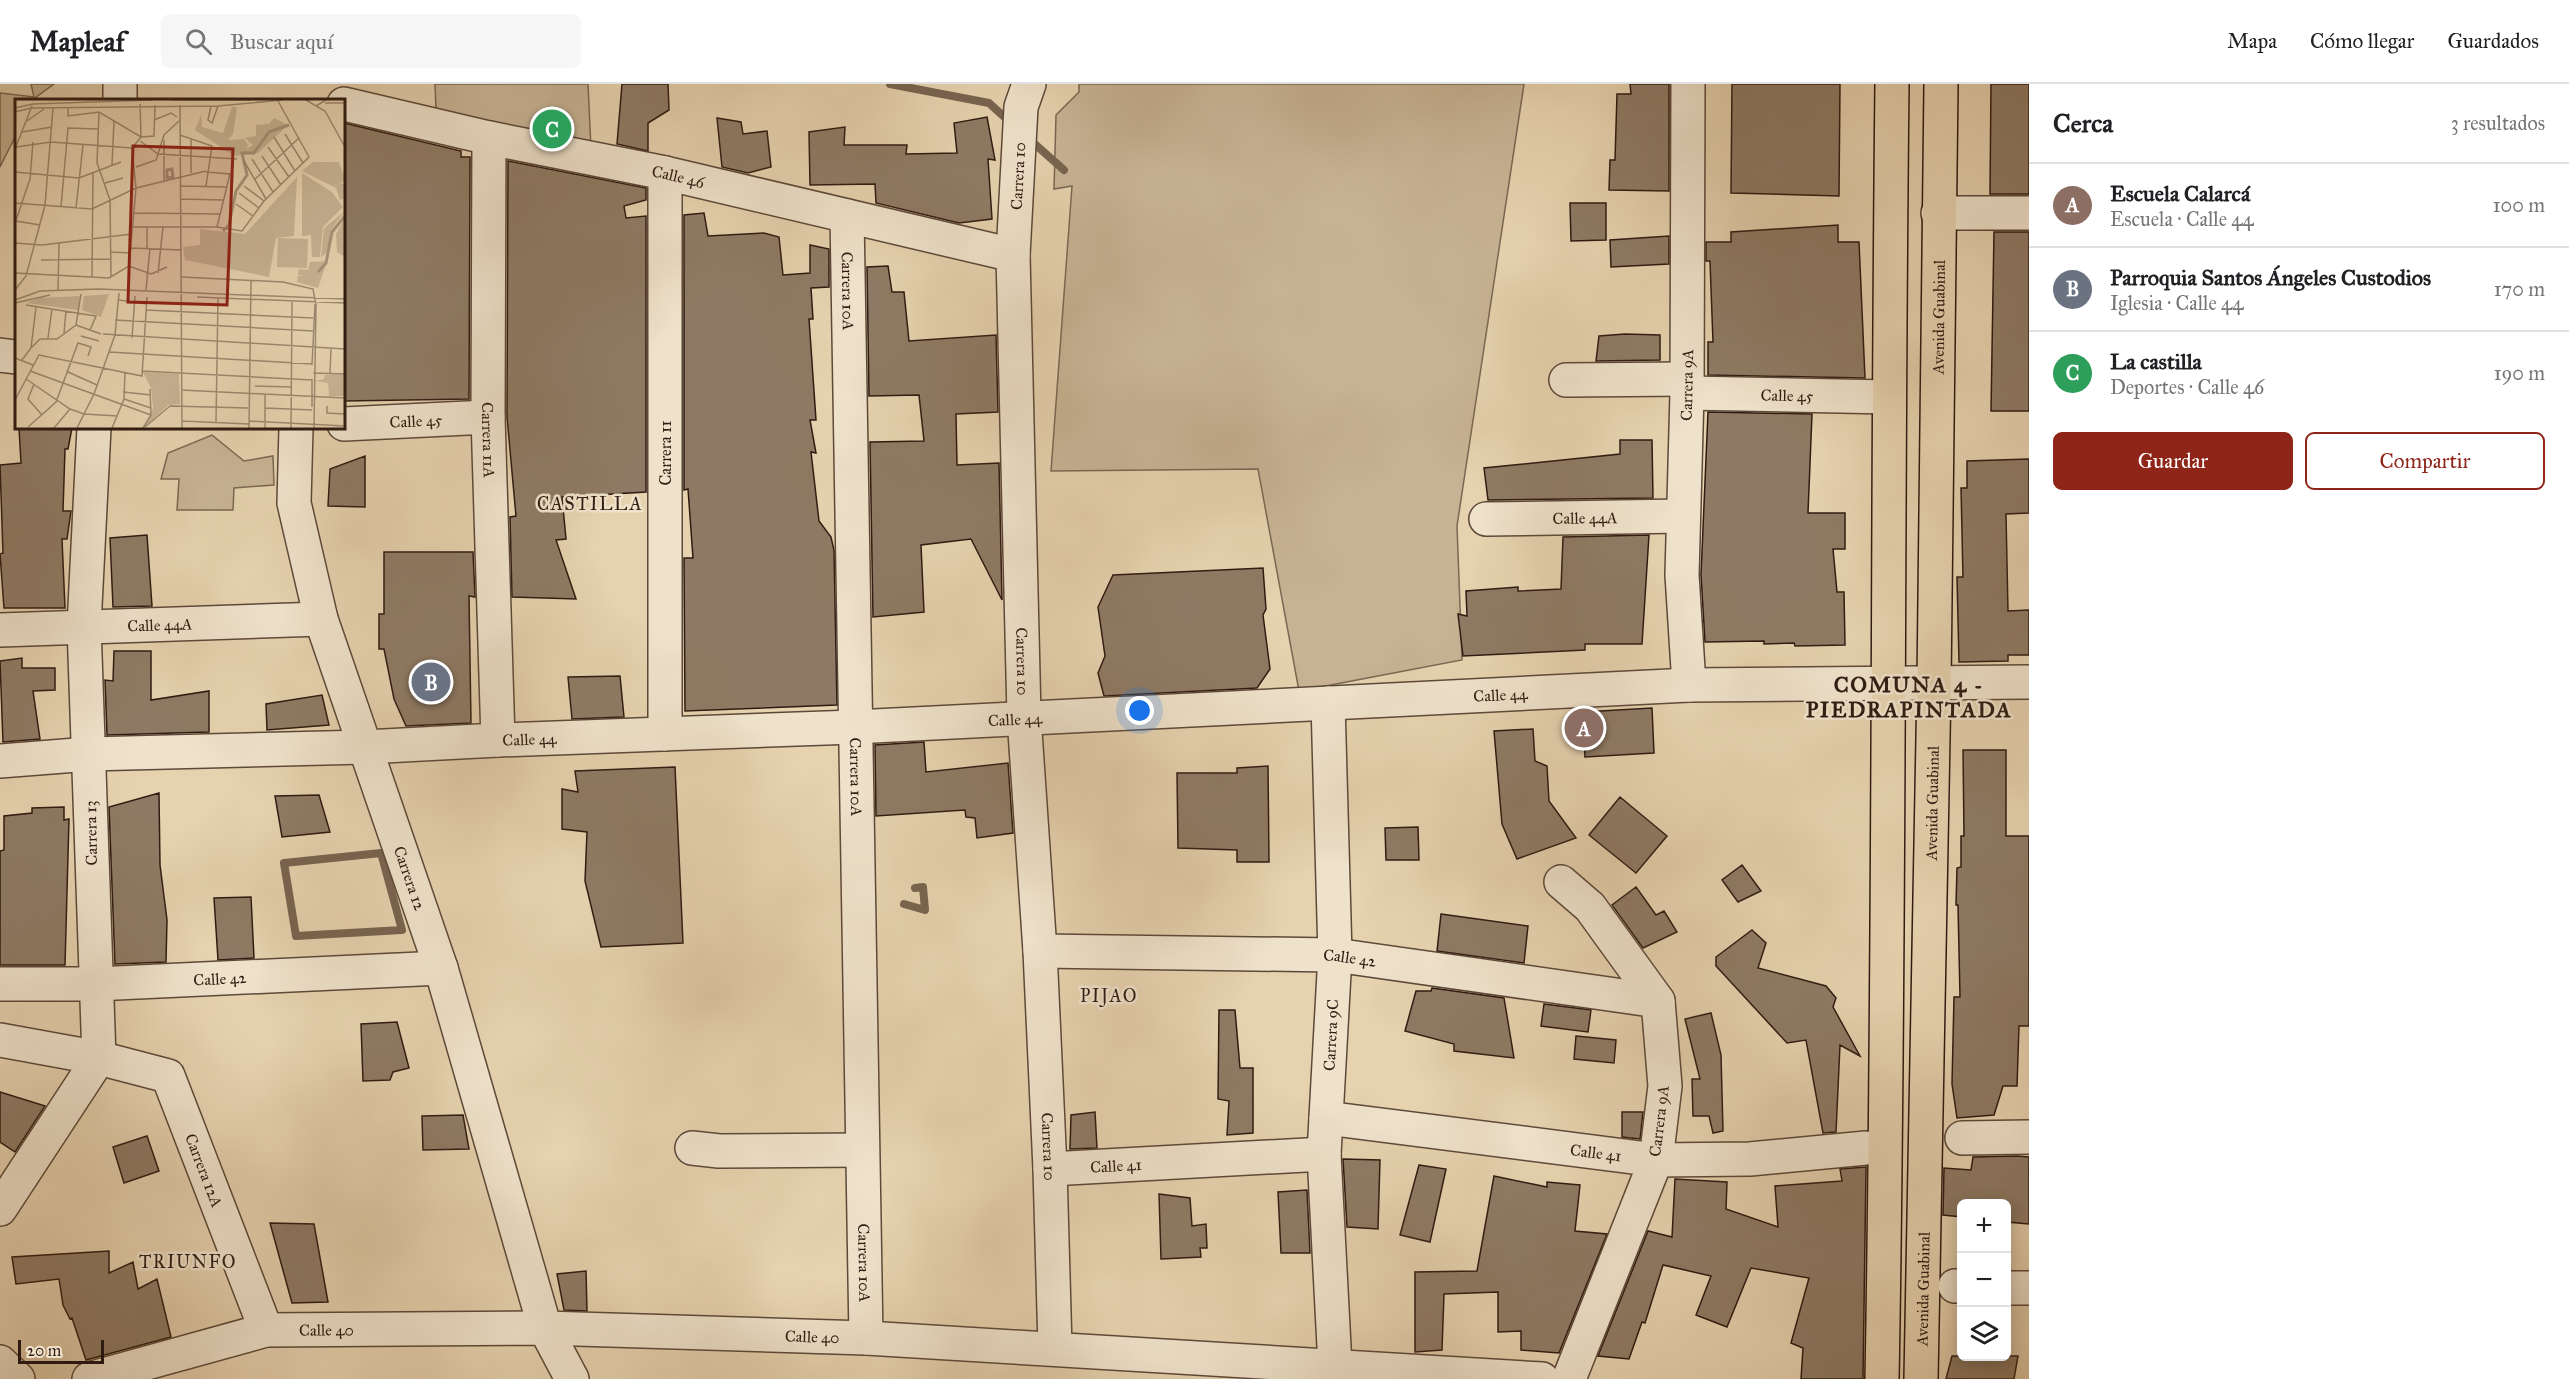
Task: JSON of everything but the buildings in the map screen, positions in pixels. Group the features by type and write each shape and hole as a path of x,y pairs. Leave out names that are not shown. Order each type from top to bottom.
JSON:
{"main road":[{"path":"1882,1379 1887,1145 1887,684 1892,84"},
{"name":"Avenida Guabinal","path":"1921,1379 1934,684 1941,84"}],"street":[{"name":"Carrera 10","path":"1029,84 1021,107 1013,255 1024,717 1040,951 1055,1348"},
{"name":"Carrera 9A","path":"1688,84 1687,386 1682,575 1689,685"},
{"name":"Calle 46","path":"345,104 489,138 665,173 1013,255"},
{"name":"Carrera 11A","path":"489,138 488,417 498,740"},
{"name":"Carrera 11","path":"665,173 665,734"},
{"path":"1938,213 2029,213"},
{"name":"Carrera 10A","path":"847,216 866,1338"},
{"path":"0,355 15,357"},
{"name":"Calle 45","path":"1566,380 1889,397"},
{"name":"Calle 45","path":"345,424 488,417"},
{"name":"Carrera 13","path":"94,429 84,626 99,1058"},
{"name":"Carrera 12","path":"296,429 294,503 321,619 441,968 545,1328 572,1379"},
{"name":"Calle 44A","path":"1486,519 1683,516"},
{"name":"Calle 44A","path":"0,630 321,619"},
{"name":"Calle 44","path":"0,761 89,754 366,747 854,727 1689,685 2029,682"},
{"name":"Carrera 9C","path":"1328,703 1335,955 1324,1154 1335,1366"},
{"path":"1561,882 1590,907 1658,1001"},
{"name":"Calle 42","path":"1040,951 1335,955 1658,1001"},
{"name":"Calle 42","path":"0,984 95,984 441,968"},
{"name":"Carrera 9A","path":"1569,1379 1656,1160 1665,1086 1658,1001"},
{"path":"0,1040 99,1058 0,1209"},
{"name":"Carrera 12A","path":"99,1058 168,1076 266,1330"},
{"name":"Calle 41","path":"1326,1118 1656,1160 1750,1159 1866,1148"},
{"path":"1962,1138 2029,1137"},
{"path":"692,1148 862,1150"},
{"name":"Calle 41","path":"1050,1168 1324,1154"},
{"path":"2011,1287 2029,1288"},
{"name":"Calle 40","path":"88,1379 266,1330 545,1328 866,1338 1055,1348 1155,1367 1335,1366 1401,1375 1542,1379"}],"shaded area":[{"path":"31,84 54,84 33,99 15,99 15,137 0,167 0,93 34,97"},
{"path":"435,84 588,84 591,148 436,110"},
{"path":"1079,84 1524,84 1457,526 1462,660 1299,691 1258,469 1051,471 1072,186 1054,189 1056,115 1079,92"},
{"path":"212,435 244,461 273,456 274,485 234,488 233,510 177,510 179,479 161,479 168,453"}],"waterway":[{"path":"890,84 989,103 1012,124"},
{"path":"1028,138 1064,170"},
{"path":"381,853 402,930 296,936 284,863 381,853"},
{"path":"904,904 925,910 923,887 915,888"}],"place":[{"name":"La castilla","path":"552,129"},
{"name":"Parroquia Santos Ángeles Custodios","path":"431,682"},
{"name":"Escuela Calarcá","path":"1584,728"}],"district":[{"name":"CASTILLA","path":"590,504"},
{"name":"COMUNA 4 - PIEDRAPINTADA","path":"1909,696"},
{"name":"PIJAO","path":"1109,996"},
{"name":"TRIUNFO","path":"188,1262"}]}
